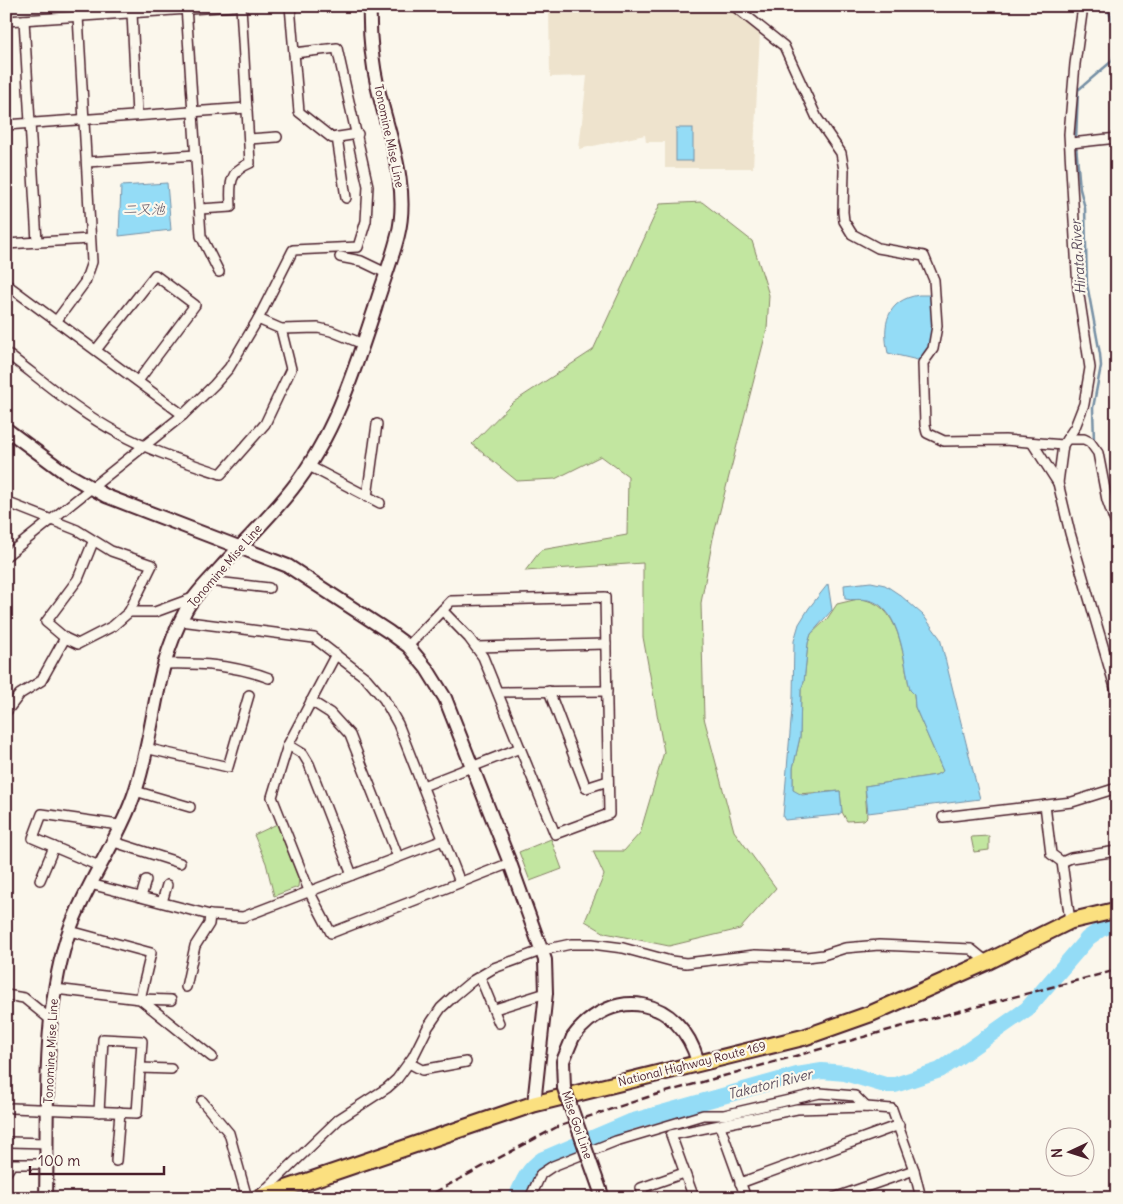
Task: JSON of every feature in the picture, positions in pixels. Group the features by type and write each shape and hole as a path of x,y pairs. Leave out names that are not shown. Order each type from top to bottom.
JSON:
{"highway":[{"name":"National Highway Route 169","path":"258,1198 534,1104 804,1037 870,1014 987,962 1070,920 1117,910"}],"main road":[{"name":"Tonomine Mise Line","path":"46,1198 51,1020 55,989 70,931 90,884 135,791 163,664 193,598 280,503 309,466 338,414 399,234 402,199 376,76 370,6"},
{"path":"6,429 64,472 91,489 238,549 276,561 295,570 408,646 436,682 510,863 543,950 547,974 546,993 534,1104"},
{"name":"Mise Goi Line","path":"603,1198 564,1088 564,1061 572,1037 588,1019 599,1012 623,1006 650,1006 670,1016 684,1030 698,1062"}],"street":[{"path":"6,21 235,6"},
{"path":"200,209 231,207 230,186 233,175 240,167 250,163 241,6"},
{"path":"290,6 299,112 332,138 358,134"},
{"path":"734,6 784,46 817,118 841,152 844,170 844,221 852,234 878,248 924,256 934,280 937,326 933,349 924,363 925,425 927,434 944,441 1005,440 1033,444 1084,439 1090,442 1098,453 1107,500 1117,527"},
{"path":"1058,483 1065,442 1084,404 1090,368 1078,289 1075,143 1071,102 1083,6"},
{"path":"186,8 201,236 219,272"},
{"path":"132,13 137,115"},
{"path":"56,320 90,274 92,262 78,16"},
{"path":"24,20 37,242"},
{"path":"6,556 200,400 229,368 258,320 294,250 358,247 368,203 368,186 358,134 337,48 294,52"},
{"path":"6,125 247,108"},
{"path":"249,138 277,136"},
{"path":"337,137 346,198"},
{"path":"1075,143 1117,138"},
{"path":"87,162 196,154"},
{"path":"6,244 90,239"},
{"path":"340,257 361,262 386,273"},
{"path":"96,350 155,275 195,305 138,381"},
{"path":"6,284 183,415"},
{"path":"258,320 281,329 318,328 343,335 363,344"},
{"path":"6,353 97,421 143,446 221,474 265,424 291,369 281,329"},
{"path":"367,497 377,424"},
{"path":"1033,444 1058,483 1070,533 1117,694"},
{"path":"309,466 380,503"},
{"path":"6,502 77,530 93,542 110,551 152,565 129,612 113,626 78,644 65,638 46,622 78,579 93,542"},
{"path":"208,581 269,588"},
{"path":"408,646 442,610 451,601 605,596 609,814 555,834 499,692 477,647 442,610"},
{"path":"129,612 155,612 193,598"},
{"path":"181,621 274,634 306,636 321,642 366,678 384,699 398,724 460,882"},
{"path":"6,712 20,694 41,681 65,638"},
{"path":"477,647 606,644"},
{"path":"336,654 288,745 272,797 310,892 331,933 510,863"},
{"path":"163,664 193,663 229,666 269,678"},
{"path":"549,691 586,788 608,781"},
{"path":"499,692 606,691"},
{"path":"145,748 228,767 249,695"},
{"path":"311,701 342,723 350,735 398,856"},
{"path":"288,745 303,754 309,764 352,875"},
{"path":"423,786 520,748"},
{"path":"943,817 1072,802 1117,788"},
{"path":"135,791 190,808"},
{"path":"1045,805 1051,854 1062,862 1070,920"},
{"path":"99,866 33,838 42,814 119,825"},
{"path":"90,884 210,915 243,917 443,840"},
{"path":"111,841 180,862"},
{"path":"40,880 54,846"},
{"path":"1062,862 1071,858 1117,851"},
{"path":"141,897 146,880"},
{"path":"162,902 167,885"},
{"path":"186,987 195,946 209,924 210,915"},
{"path":"70,931 150,953 140,998"},
{"path":"258,1198 339,1119 387,1088 409,1063 428,1027 442,1008 480,976 494,968 543,950 571,944 592,944 624,948 686,963 755,955 806,957 822,955 845,948 879,945 971,949 987,962"},
{"path":"480,976 495,1009 499,1023"},
{"path":"55,989 171,1000"},
{"path":"495,1009 546,993"},
{"path":"6,995 24,998 51,1020"},
{"path":"140,998 212,1056"},
{"path":"12,1108 99,1112 138,1113 142,1041 103,1039 99,1112"},
{"path":"409,1063 422,1070 466,1062"},
{"path":"140,1068 171,1070"},
{"path":"530,1198 541,1174 553,1166 616,1141 703,1115 724,1115 820,1093 855,1096 866,1106"},
{"path":"202,1101 229,1133 247,1198"},
{"path":"694,1198 671,1135 797,1109 866,1106 892,1109 914,1170 921,1198"},
{"path":"116,1161 120,1112"},
{"path":"740,1183 899,1125"},
{"path":"720,1126 746,1198"},
{"path":"10,1142 47,1143"},
{"path":"6,1173 12,1164 47,1164"},
{"path":"834,1198 914,1170"},
{"path":"644,1198 640,1188 684,1173"}],"shaded area":[{"path":"549,6 726,6 733,11 760,33 753,168 665,168 665,142 646,142 645,135 579,149 587,76 550,77"}],"green space":[{"path":"702,202 752,241 769,295 767,329 713,538 701,603 704,718 734,831 776,888 740,929 669,946 605,933 585,921 604,875 593,851 624,851 640,833 664,752 643,637 643,563 525,571 541,550 627,535 628,476 601,456 555,479 517,481 472,444 512,403 593,350 660,204"},
{"path":"858,599 873,602 884,609 892,620 902,647 910,690 914,694 915,707 943,771 936,775 865,786 867,817 864,820 847,821 842,812 840,791 797,794 793,791 793,768 800,737 801,689 804,682 808,643 811,634 827,619 837,604"},
{"path":"277,824 299,879 298,887 274,896 266,863 254,835"},
{"path":"989,836 989,850 974,852 971,837"},
{"path":"551,839 562,869 530,881 519,852"}],"water":[{"path":"676,128 693,128 693,161 676,161"},
{"name":"二又池","path":"167,183 171,230 119,236 121,186"},
{"path":"919,295 933,295 931,345 922,361 888,353 886,343 886,324 893,308 899,302"},
{"path":"871,582 885,585 900,595 923,615 940,638 980,799 868,813 865,786 936,775 943,771 915,707 914,694 910,690 899,637 888,613 879,604 865,599 845,599 844,585"},
{"path":"828,584 832,610 811,634 808,643 804,682 801,689 800,737 793,768 793,790 802,795 840,791 842,812 838,815 785,820 783,817 793,697 794,641 799,624"}],"waterway":[{"name":"Hirata River","path":"1107,6 1117,34"},
{"name":"Hirata River","path":"1076,140 1078,90 1112,61 1117,48"},
{"name":"Hirata River","path":"1076,145 1080,189 1085,208 1087,284 1101,366 1093,408 1094,442"},
{"name":"Hirata River","path":"1113,527 1117,537"},
{"name":"Takatori River","path":"516,1198 526,1176 543,1159 630,1122 797,1075 822,1071 845,1073 885,1085 895,1085 940,1070 1027,1009 1088,938 1101,929 1117,923"}],"railway":[{"path":"424,1198 557,1127 648,1097 914,1023 1117,970"}]}
